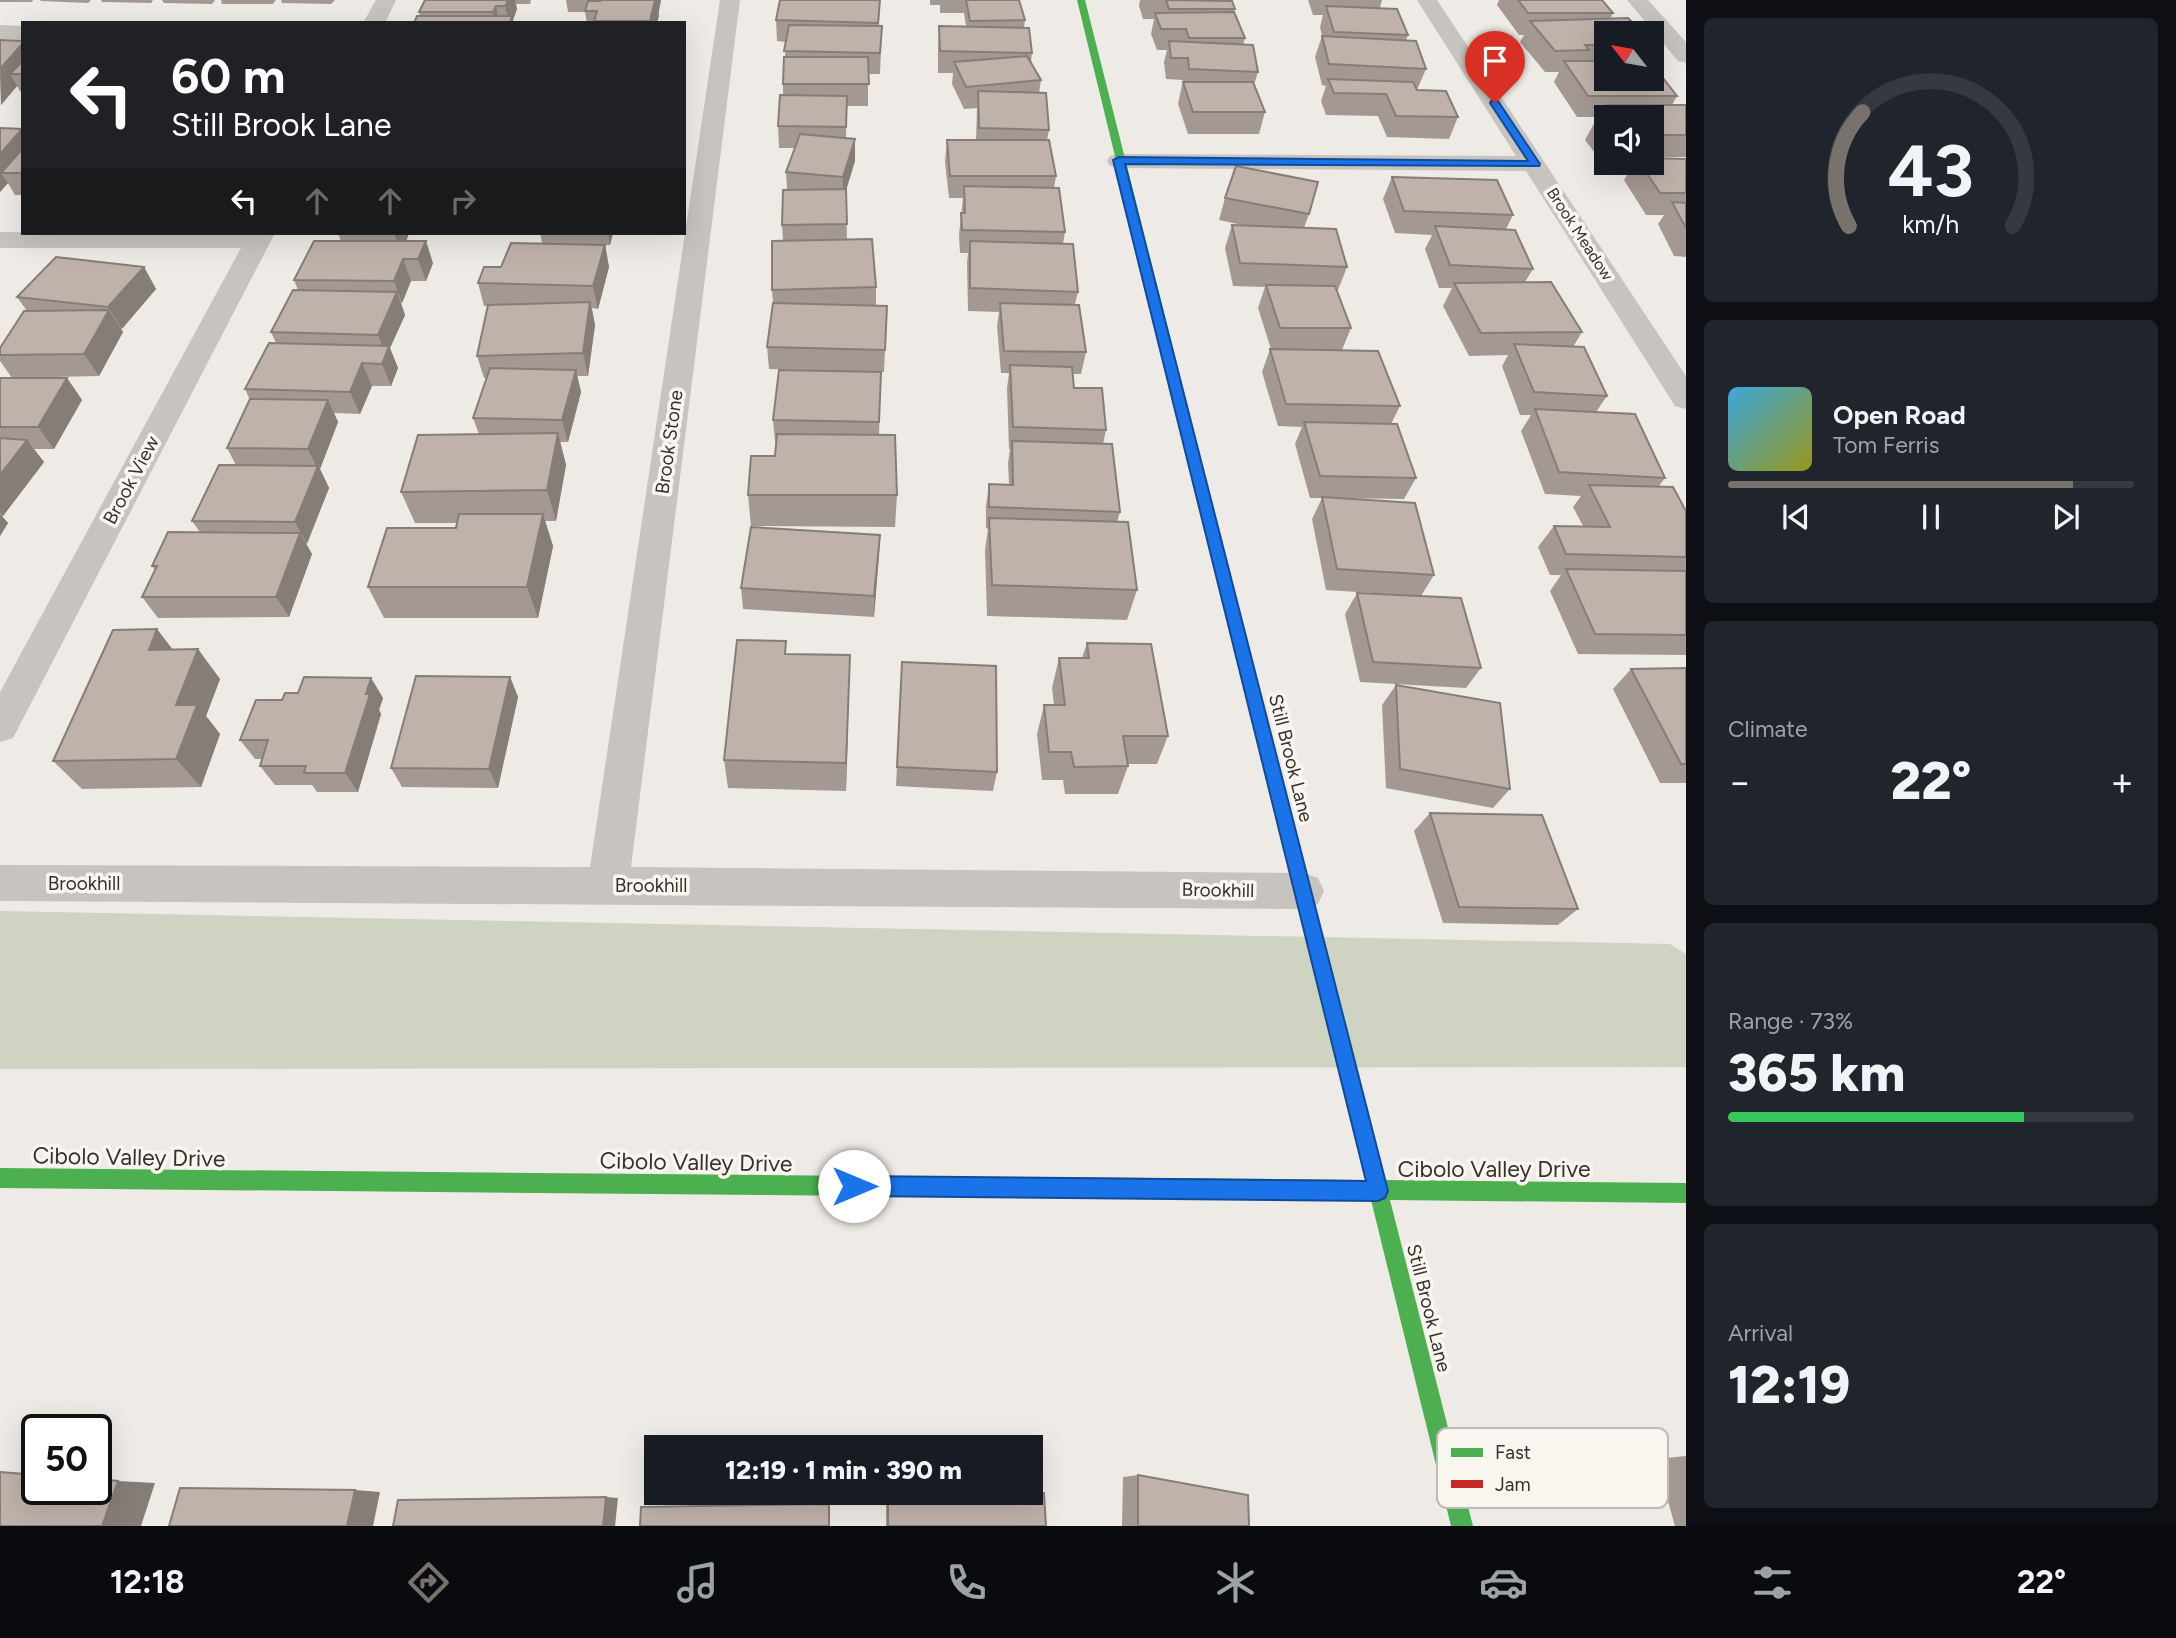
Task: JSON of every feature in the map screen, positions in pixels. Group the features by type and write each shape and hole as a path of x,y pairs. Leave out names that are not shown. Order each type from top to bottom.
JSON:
{"street":[{"path":"375,21 386,0"},
{"name":"Brook Stone","path":"608,885 730,0"},
{"name":"Still Brook Lane","path":"1081,0 1437,1428"},
{"name":"Brook Meadow","path":"1427,0 1686,399"},
{"path":"1637,0 1686,56"},
{"path":"0,33 21,33"},
{"path":"1119,160 1535,164"},
{"path":"0,240 260,237"},
{"name":"Brook View","path":"0,727 260,237"},
{"name":"Brookhill","path":"0,883 1303,891"},
{"name":"Cibolo Valley Drive","path":"0,1178 1686,1193"},
{"name":"Still Brook Lane","path":"1457,1508 1462,1526"}],"green space":[{"path":"0,911 1670,944 1686,954 1686,1067 0,1069"}],"building":[{"path":"425,0 508,0 505,6 496,6 493,12 419,12"},
{"path":"655,0 650,21 594,21 597,11 585,11 588,1"},
{"path":"780,0 880,0 878,23 776,20"},
{"path":"966,0 1019,0 1025,20 970,21"},
{"path":"1166,0 1232,1 1235,9 1169,9"},
{"path":"1518,0 1602,0 1613,13 1528,13"},
{"path":"1326,6 1397,9 1408,35 1334,32"},
{"path":"1234,12 1245,38 1189,38 1186,29 1161,29 1155,13"},
{"path":"417,16 512,16 511,21 415,21"},
{"path":"1628,18 1631,21 1594,21 1594,45 1585,45 1589,50 1555,51 1530,21"},
{"path":"789,25 882,26 880,53 784,51"},
{"path":"939,26 1029,28 1032,53 940,51"},
{"path":"1322,36 1416,41 1426,69 1329,64"},
{"path":"0,40 21,41 21,45 0,69"},
{"path":"1169,41 1253,45 1258,72 1189,69 1188,58 1171,58"},
{"path":"1027,56 1041,80 966,87 954,62"},
{"path":"784,57 868,57 869,84 783,84"},
{"path":"1564,61 1594,61 1594,91 1664,91 1664,79 1677,96 1588,96"},
{"path":"21,63 21,74 10,74"},
{"path":"1328,79 1413,82 1417,90 1446,91 1458,117 1396,116 1386,94 1334,93"},
{"path":"1183,82 1253,82 1265,112 1193,112"},
{"path":"978,91 1046,93 1049,130 979,128"},
{"path":"780,95 847,96 846,127 778,126"},
{"path":"1664,105 1686,105 1686,135 1664,135"},
{"path":"0,128 21,129 21,130 0,154"},
{"path":"800,134 855,139 843,177 786,172"},
{"path":"947,140 1049,140 1056,176 950,176"},
{"path":"21,150 21,173 1,173"},
{"path":"1664,158 1686,159 1686,193 1660,193 1648,175 1664,175"},
{"path":"1236,166 1318,182 1309,214 1225,198"},
{"path":"1392,177 1497,180 1513,215 1404,211"},
{"path":"964,186 1059,188 1065,232 962,230 961,213 965,213"},
{"path":"846,189 847,224 782,225 783,190"},
{"path":"1672,202 1686,203 1686,228"},
{"path":"1232,225 1336,229 1347,267 1240,263"},
{"path":"1435,226 1515,230 1533,269 1450,265"},
{"path":"872,239 876,287 772,290 772,241"},
{"path":"314,241 426,241 418,259 403,259 394,281 294,280"},
{"path":"970,241 1073,244 1078,292 970,288"},
{"path":"511,243 605,245 593,286 478,283 484,267 501,267"},
{"path":"56,257 144,267 108,307 17,297"},
{"path":"1551,282 1582,332 1481,333 1454,283"},
{"path":"1266,285 1335,286 1351,328 1280,328"},
{"path":"293,290 397,292 378,335 271,332"},
{"path":"590,302 583,353 477,356 488,305"},
{"path":"773,303 887,306 885,350 767,347"},
{"path":"1000,303 1079,305 1086,352 1004,351"},
{"path":"109,310 84,354 0,355 0,348 24,311"},
{"path":"269,343 389,346 382,364 362,363 350,392 245,389"},
{"path":"1514,344 1584,347 1607,396 1534,392"},
{"path":"1270,349 1378,351 1400,406 1286,404"},
{"path":"1010,365 1072,367 1074,388 1102,388 1106,430 1013,427"},
{"path":"490,368 576,370 562,420 473,418"},
{"path":"779,370 881,372 879,422 773,420"},
{"path":"0,378 67,378 38,427 0,427"},
{"path":"250,399 328,400 308,449 227,448"},
{"path":"1535,409 1635,414 1665,478 1559,472"},
{"path":"1304,422 1397,424 1416,478 1320,476"},
{"path":"558,433 547,490 401,492 418,435"},
{"path":"777,434 895,435 897,495 748,495 751,456 775,456"},
{"path":"0,438 27,440 0,475"},
{"path":"1012,441 1112,444 1120,512 989,507 989,484 1013,485"},
{"path":"219,465 318,466 295,522 192,521"},
{"path":"1589,485 1673,487 1686,511 1686,557 1566,554 1554,526 1610,527"},
{"path":"1322,497 1415,503 1434,575 1337,569"},
{"path":"459,514 543,514 527,587 368,587 387,528 456,528"},
{"path":"989,518 1128,522 1137,590 992,585"},
{"path":"751,527 880,535 874,596 741,588"},
{"path":"168,532 300,533 276,597 142,597 157,566 152,566"},
{"path":"1566,569 1686,571 1686,635 1595,634"},
{"path":"1357,593 1461,598 1481,668 1373,662"},
{"path":"157,629 149,650 198,649 176,705 197,705 176,759 53,761 113,630"},
{"path":"737,640 786,641 785,654 850,655 846,763 724,760"},
{"path":"1087,643 1151,644 1168,736 1123,736 1128,766 1074,767 1071,752 1049,752 1044,705 1065,705 1059,658 1089,658"},
{"path":"902,662 996,666 997,772 897,767"},
{"path":"1686,668 1686,764 1681,764 1631,669"},
{"path":"416,676 510,677 489,769 391,768"},
{"path":"304,677 371,678 366,694 370,694 345,773 304,773 306,766 260,766 268,740 240,740 256,700 282,700 285,693 298,693"},
{"path":"1396,685 1500,703 1510,789 1400,769"},
{"path":"1430,813 1542,815 1578,909 1459,907"},
{"path":"0,1472 21,1474 21,1505 109,1505 102,1526 0,1526"},
{"path":"1138,1475 1248,1495 1249,1526 1138,1526"},
{"path":"112,1480 118,1481 112,1498"},
{"path":"180,1488 355,1490 347,1526 169,1526"},
{"path":"1044,1493 1046,1526 888,1526 888,1505 1043,1505"},
{"path":"606,1497 603,1526 393,1526 398,1500"},
{"path":"829,1505 829,1526 640,1526 641,1507"}],"traffic: fast":[{"path":"1081,0 1298,875"},
{"path":"0,1178 970,1187"},
{"path":"1375,1178 1438,1428"},
{"path":"1152,1188 1686,1193"},
{"path":"1458,1508 1462,1526"}],"traffic: jam":[{"path":"1298,875 1375,1178"},
{"path":"970,1187 1152,1188"}],"route":[{"path":"854,1186 1378,1191 1119,160 1535,164 1495,103"}]}
